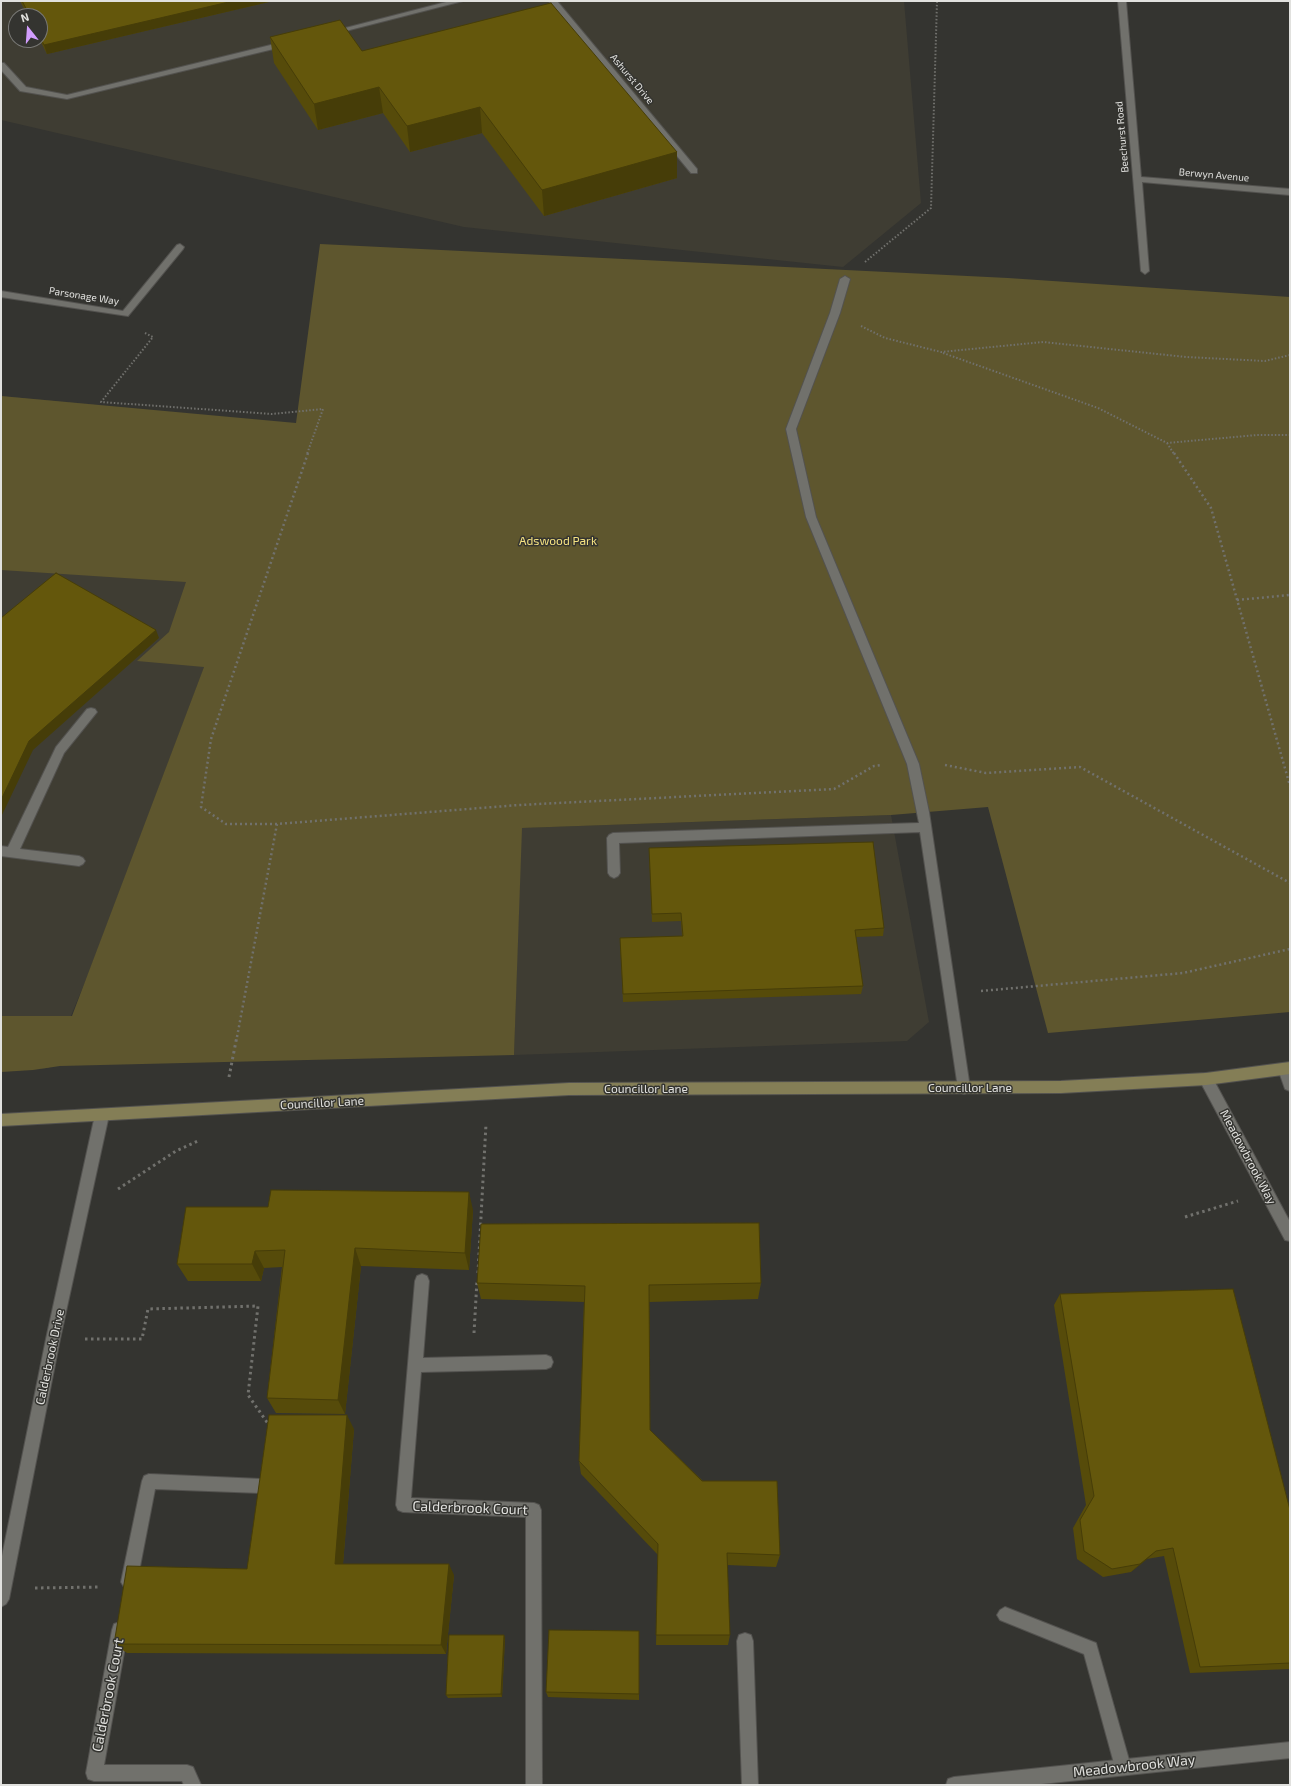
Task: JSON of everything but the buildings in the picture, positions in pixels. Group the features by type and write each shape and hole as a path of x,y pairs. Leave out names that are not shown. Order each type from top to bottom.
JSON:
{"street":[{"path":"321,35 459,1"},
{"name":"Ashurst Drive","path":"553,1 694,171"},
{"name":"Beechurst Road","path":"1122,1 1145,271"},
{"path":"1,65 23,89 67,97 298,40"},
{"name":"Berwyn Avenue","path":"1137,180 1290,192"},
{"name":"Parsonage Way","path":"1,294 125,314 180,247"},
{"path":"845,280 835,313 791,429 811,517 913,764 925,826 964,1088"},
{"path":"79,861 6,851 60,750 91,712"},
{"path":"614,873 612,838 925,826"},
{"path":"1287,1068 1290,1085"},
{"name":"Councillor Lane","path":"1,1120 569,1089 1061,1088 1206,1079 1287,1068"},
{"name":"Meadowbrook Way","path":"1206,1079 1290,1235"},
{"name":"Calderbrook Drive","path":"2,1594 53,1339 102,1115"},
{"name":"Calderbrook Court","path":"422,1281 403,1505 534,1510 534,1785"},
{"path":"415,1365 546,1362"},
{"path":"128,1590 149,1481 261,1486"},
{"path":"1005,1615 1090,1649 1123,1767"},
{"name":"Calderbrook Court","path":"123,1617 94,1773 187,1773 193,1785"},
{"path":"745,1641 750,1785"},
{"name":"Meadowbrook Way","path":"954,1785 1290,1750"}],"path":[{"path":"845,280 931,208 937,1"},
{"path":"835,313 885,338 941,352 1098,408 1167,443 1210,508 1290,786"},
{"path":"145,333 153,337 101,402 272,414 323,408 211,739 201,807 226,824 277,824 519,805 834,789 874,766 913,764 952,765 986,773 1080,767 1290,883"},
{"path":"941,352 1043,342 1186,356 1265,361 1290,355"},
{"path":"1167,443 1257,435 1290,435"},
{"path":"1237,600 1290,595"},
{"path":"230,1073 277,824"},
{"path":"950,994 1183,973 1290,949"},
{"path":"472,1363 488,1094"},
{"path":"114,1192 176,1151 205,1138"},
{"path":"1184,1217 1267,1192"},
{"path":"53,1339 142,1338 148,1309 258,1306 248,1395 271,1427"},
{"path":"2,1594 128,1590"}],"shaded area":[{"path":"1,1 904,1 921,203 843,267 464,227 1,120"},
{"path":"1,396 296,424 88,975 49,1068 1,1072"},
{"path":"891,815 929,1022 907,1041 514,1055 521,828"}],"green space":[{"name":"Adswood Park","path":"320,244 1008,278 1290,297 1290,1012 1048,1033 988,807 891,815 522,828 514,1055 60,1066 33,1070 1,1072 1,1016 72,1016 204,667 137,661 169,632 186,582 1,570 1,396 296,423"}]}
